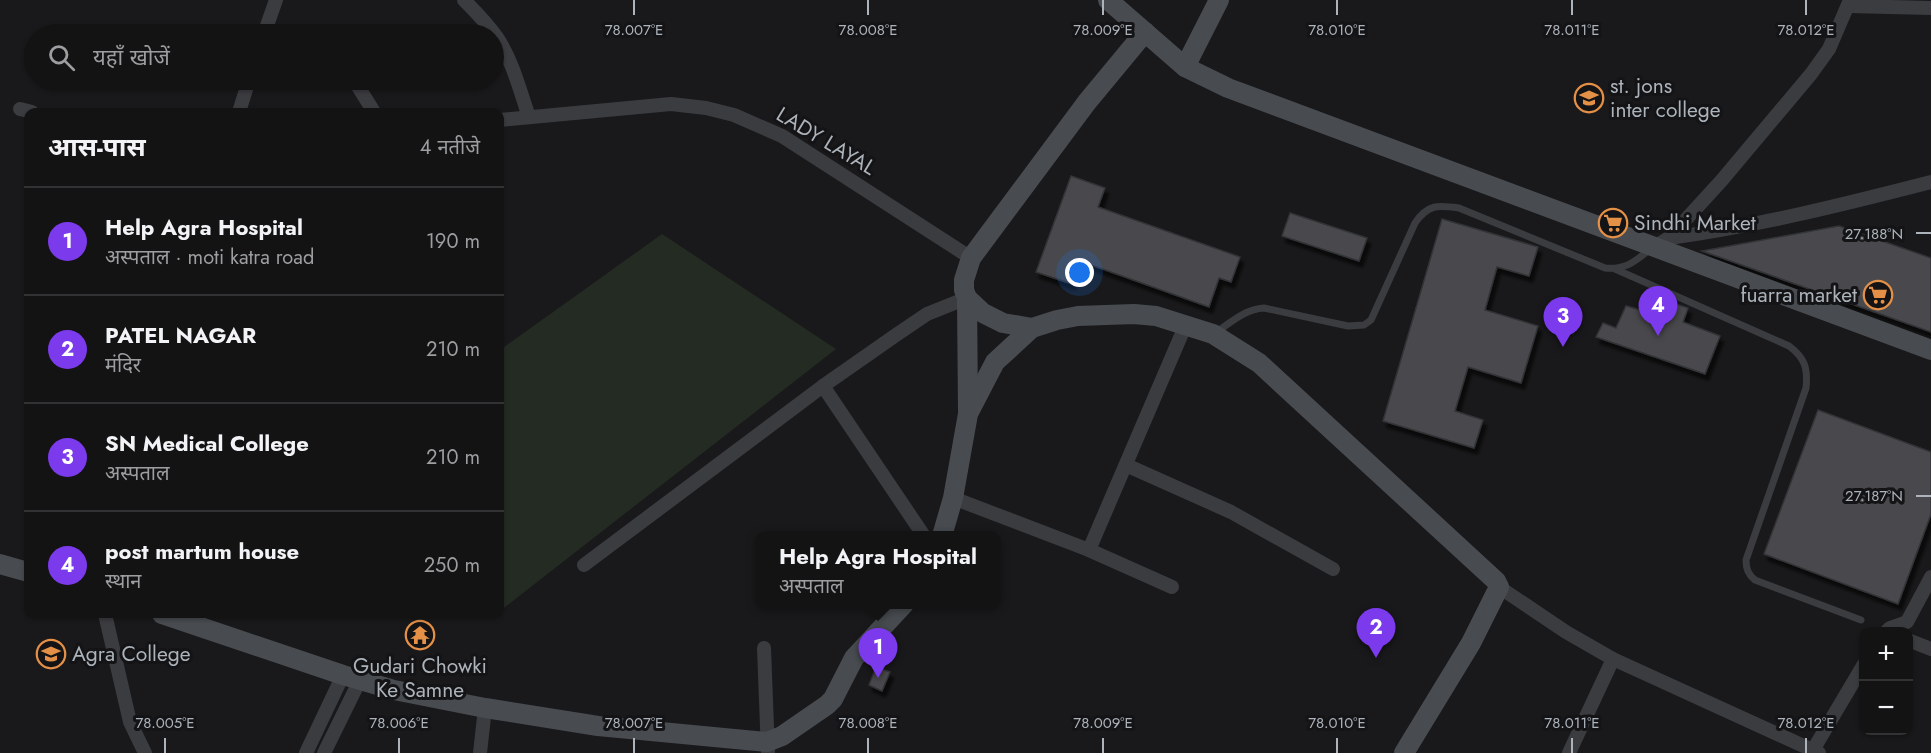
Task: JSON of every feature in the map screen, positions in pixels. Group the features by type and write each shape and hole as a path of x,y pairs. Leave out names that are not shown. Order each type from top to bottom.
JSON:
{"street":[{"path":"268,24 276,0"},
{"path":"464,0 487,24"},
{"path":"1108,0 1185,67 1228,88 1661,242 1931,350"},
{"path":"1185,67 1219,0"},
{"path":"1661,242 1722,180 1811,74 1829,49 1849,3 1931,8"},
{"path":"943,531 953,498 968,414 967,298 964,280 971,258 1087,102 1145,32"},
{"path":"504,51 529,117"},
{"path":"240,108 246,90"},
{"path":"360,90 372,108"},
{"name":"LADY LAYAL","path":"504,120 671,104 706,108 734,116 782,136 971,258"},
{"path":"1661,242 1845,204 1931,182"},
{"path":"967,298 992,318 1003,323 1032,328"},
{"path":"584,565 823,386 927,314 967,298"},
{"path":"968,414 995,362 1032,328 1078,316 1134,314 1156,316 1186,324 1213,334 1259,363 1496,581 1499,587 1566,632 1613,659 1816,752 1859,671"},
{"path":"1089,550 1186,324"},
{"path":"823,386 921,531"},
{"path":"1126,465 1231,512 1333,569"},
{"path":"953,498 1089,550 1172,587"},
{"path":"0,564 24,571"},
{"path":"1907,627 1931,576"},
{"path":"1404,753 1471,643 1499,587"},
{"path":"174,618 394,690 485,708 598,726 768,748 833,699 854,658 899,609"},
{"path":"106,618 130,722 145,753"},
{"path":"1913,642 1931,649"},
{"path":"764,648 768,748"},
{"path":"1569,753 1613,659"},
{"path":"306,753 351,677"},
{"path":"324,753 351,677"},
{"path":"480,753 485,708"}],"lane":[{"path":"1213,334 1249,310 1256,308 1348,326 1364,325 1371,320 1420,215 1440,205 1459,208 1605,268 1627,267 1661,242"},
{"path":"1615,269 1789,346 1801,355 1805,366 1806,388 1746,560 1746,567 1749,575 1755,580 1861,620"}],"shaded area":[{"path":"662,234 836,349 504,608 504,347"}],"building":[{"path":"1071,176 1105,188 1098,207 1240,257 1231,282 1219,278 1209,307 1080,261 1072,284 1036,272"},
{"path":"1290,213 1367,238 1359,261 1282,236"},
{"path":"1442,219 1538,247 1529,276 1497,267 1485,310 1538,326 1521,383 1468,367 1455,411 1483,420 1474,448 1383,421"},
{"name":"fuarra market","path":"1839,226 1931,258 1931,332 1702,251"},
{"path":"1664,300 1688,308 1683,322 1720,336 1705,374 1596,337 1603,323 1616,328 1626,306 1659,315"},
{"path":"1818,410 1931,452 1931,514 1898,604 1764,554"},
{"path":"876,667 890,672 882,691 869,685"}],"place":[{"name":"st. jons inter college","path":"1589,98"},
{"name":"Sindhi Market","path":"1613,223"},
{"name":"fuarra market","path":"1878,295"},
{"name":"post martum house","path":"1658,336"},
{"name":"SN Medical College","path":"1563,347"},
{"name":"Gudari Chowki Ke Samne","path":"420,635"},
{"name":"Agra College","path":"51,654"},
{"name":"PATEL NAGAR","path":"1376,658"},
{"name":"Help Agra Hospital","path":"878,678"}]}
